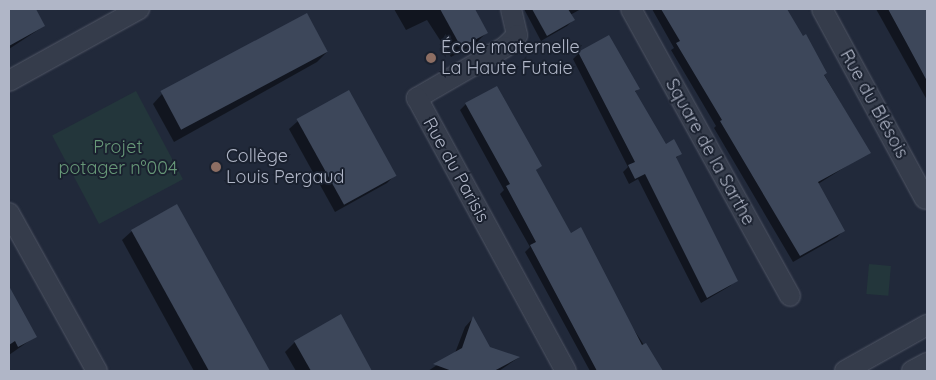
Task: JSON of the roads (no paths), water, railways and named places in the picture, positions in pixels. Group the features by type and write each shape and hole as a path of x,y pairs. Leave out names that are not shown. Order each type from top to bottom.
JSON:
{"street":[{"path":"9,81 114,14 138,9"},
{"name":"Rue du Parisis","path":"510,9 517,35 505,47 417,98 566,371"},
{"name":"Square de la Sarthe","path":"631,9 790,296"},
{"name":"Rue du Blésois","path":"822,9 925,199"},
{"path":"9,212 97,371"},
{"path":"845,371 927,325"},
{"path":"912,371 927,363"}],"place":[{"name":"École maternelle La Haute Futaie","path":"431,58"},
{"name":"Collège Louis Pergaud","path":"216,167"}],"park label":[{"name":"Projet potager n°004","path":"118,158"}]}
